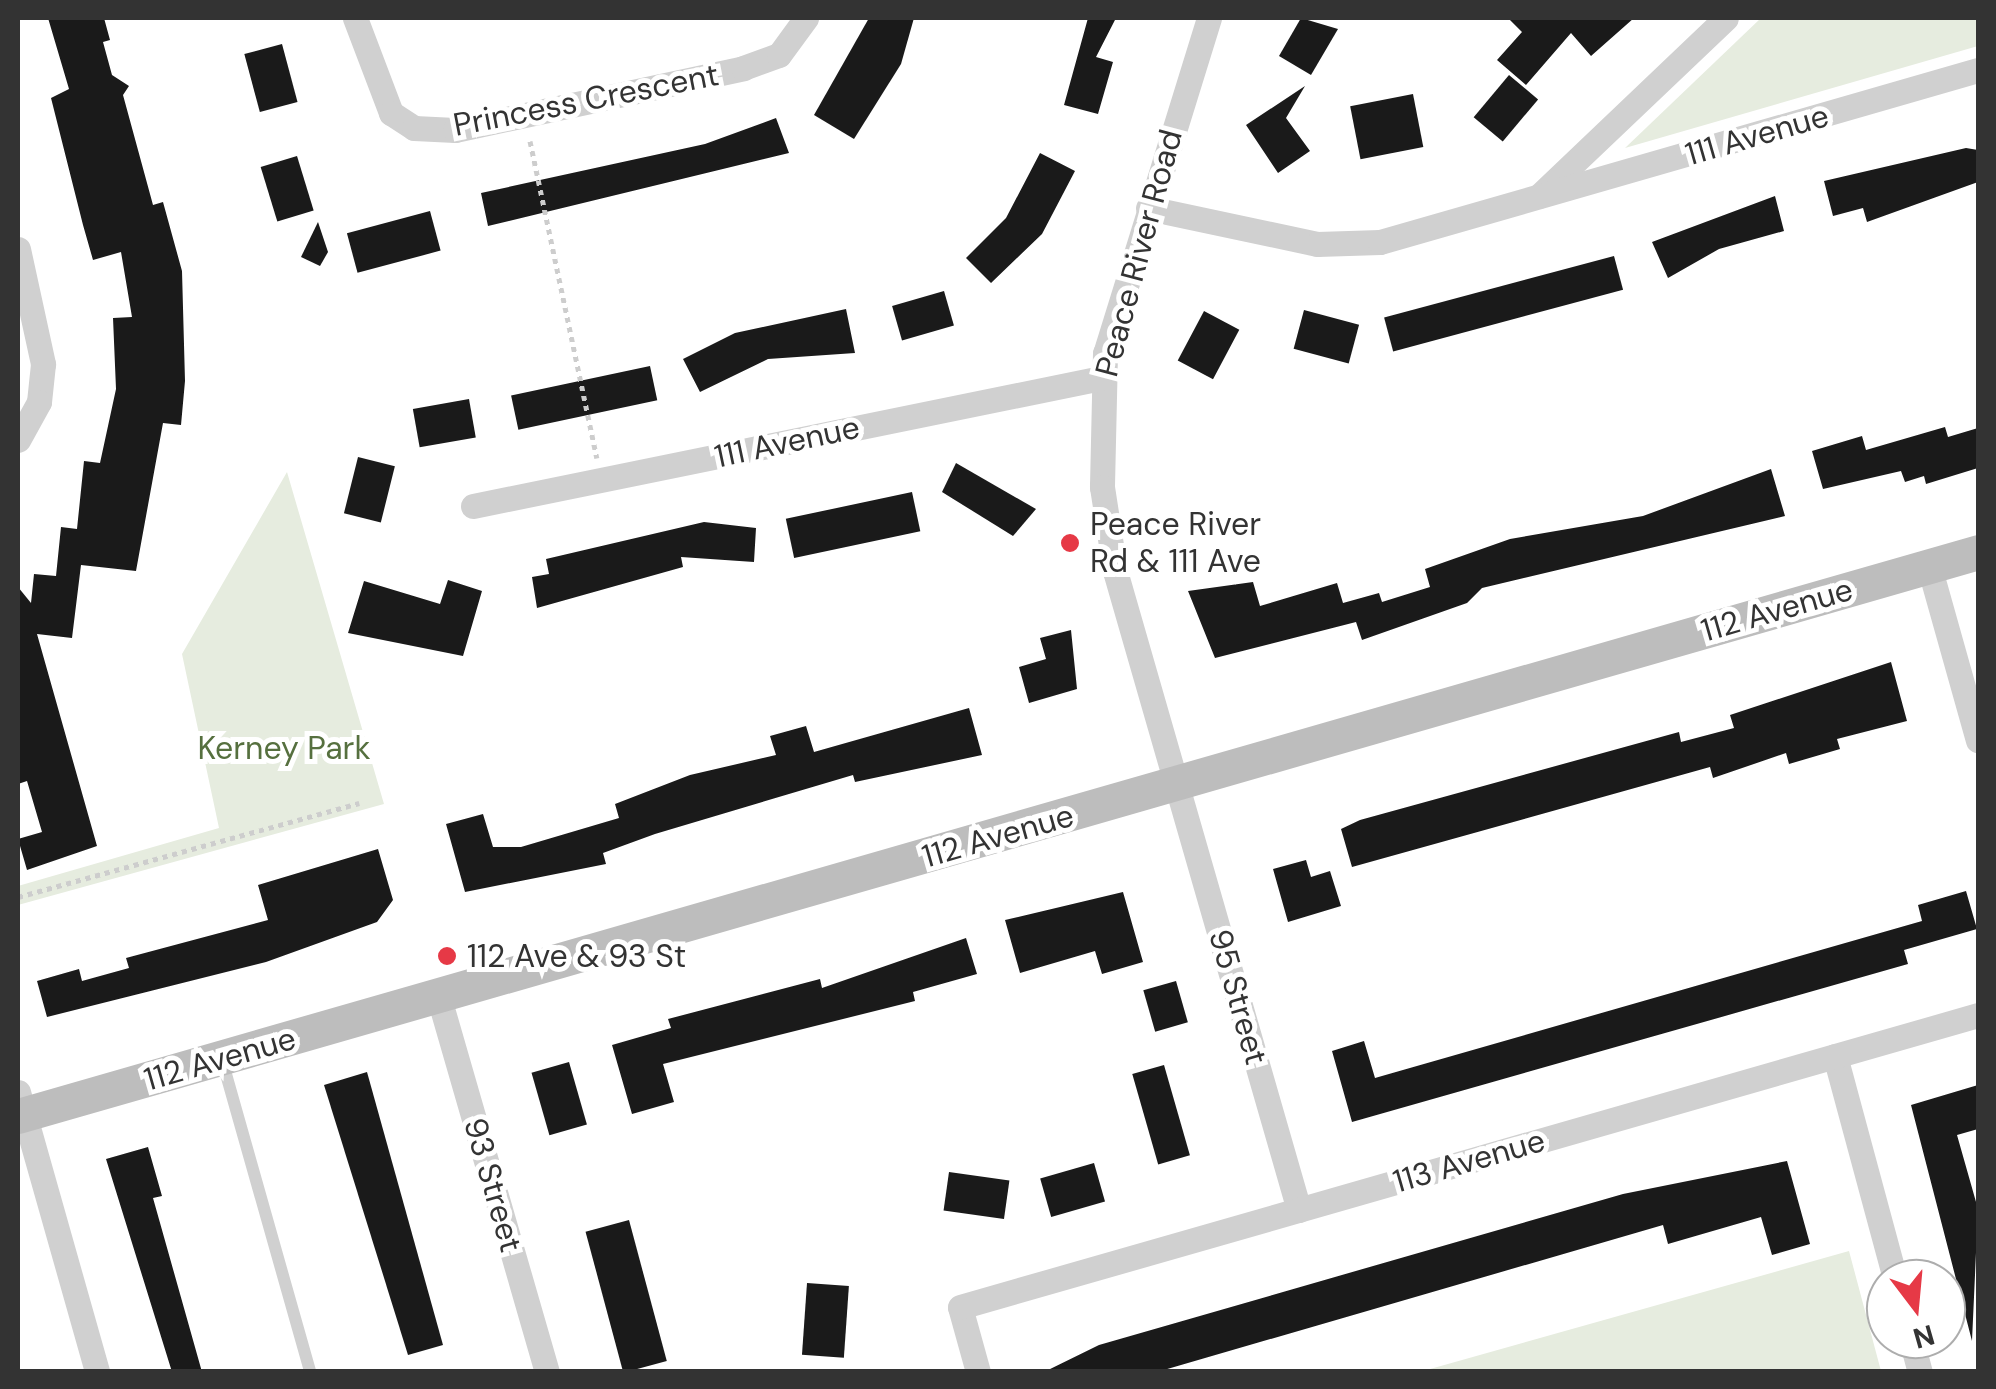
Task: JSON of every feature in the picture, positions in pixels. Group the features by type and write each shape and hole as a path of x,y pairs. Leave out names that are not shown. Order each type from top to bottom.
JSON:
{"street":[{"name":"Princess Crescent","path":"356,18 374,82 391,113 414,128 524,115 743,68 779,55 806,18"},
{"name":"Peace River Road","path":"1176,784 1106,531 1101,378 1148,208 1209,18"},
{"name":"111 Avenue","path":"1535,200 1726,18"},
{"name":"111 Avenue","path":"1148,208 1317,244 1380,242 1978,70"},
{"path":"18,249 44,364 40,402 18,440"},
{"name":"111 Avenue","path":"473,506 1101,378"},
{"name":"112 Avenue","path":"20,1107 222,1058 439,998 1978,552"},
{"path":"1929,566 1978,740"},
{"name":"95 Street","path":"1176,784 1299,1210"},
{"name":"93 Street","path":"439,998 547,1372"},
{"name":"113 Avenue","path":"978,1372 960,1308 1978,1014"},
{"path":"1836,1056 1890,1259"},
{"path":"20,1107 98,1372"}],"lane":[{"path":"222,1058 310,1372"}],"path":[{"path":"524,115 602,480"},
{"path":"18,897 359,802"}],"green space":[{"path":"1761,18 1978,18 1978,46 1625,148"},
{"name":"Kerney Park","path":"287,472 384,804 18,905 18,886 219,828 182,654"},
{"path":"1849,1251 1866,1315 1866,1359 1878,1359 1881,1371 1423,1371"}],"building":[{"path":"48,18 104,18 110,40 103,42 112,75 129,86 123,95 153,205 163,202 182,271 185,381 181,425 163,423 136,571 81,565 72,638 37,634 97,846 27,870 18,839 42,832 27,781 18,784 18,587 31,603 34,574 56,576 61,527 77,529 84,461 100,463 116,389 113,318 132,317 121,252 93,260 83,225 51,98 69,89"},
{"path":"869,18 914,18 901,64 854,139 814,115"},
{"path":"1088,18 1116,18 1096,57 1113,62 1098,114 1064,105"},
{"path":"1301,18 1338,29 1311,75 1279,56"},
{"path":"1508,18 1634,18 1591,56 1571,33 1526,85 1497,60 1522,32"},
{"path":"282,44 298,102 260,112 244,54"},
{"path":"1509,75 1538,99 1503,142 1474,117"},
{"path":"1305,86 1286,118 1310,151 1278,173 1246,125"},
{"path":"1413,94 1423,147 1360,159 1350,106"},
{"path":"776,118 789,153 488,226 481,193 705,144"},
{"path":"1966,148 1978,150 1978,182 1867,222 1863,208 1833,216 1824,181"},
{"path":"1040,153 1075,171 1042,234 991,283 966,258 1006,218"},
{"path":"297,156 314,211 277,222 261,167"},
{"path":"1775,196 1784,231 1719,249 1668,278 1652,242"},
{"path":"430,211 441,251 358,273 347,233"},
{"path":"318,222 328,252 320,266 301,257"},
{"path":"1614,256 1623,290 1393,351 1384,318"},
{"path":"944,291 954,326 902,340 892,306"},
{"path":"846,309 855,353 768,359 700,392 683,359 735,333"},
{"path":"1304,310 1359,325 1349,363 1294,349"},
{"path":"1204,311 1239,330 1213,379 1178,360"},
{"path":"650,366 657,400 518,430 511,396"},
{"path":"469,399 476,437 420,447 413,409"},
{"path":"1945,427 1948,437 1978,428 1978,468 1926,484 1924,476 1905,482 1901,471 1823,489 1812,451 1862,436 1866,450"},
{"path":"358,457 395,466 381,522 344,513"},
{"path":"956,463 1036,509 1013,536 942,492"},
{"path":"1771,469 1785,516 1482,588 1467,603 1362,640 1356,622 1215,658 1188,591 1253,582 1260,606 1337,583 1343,603 1379,593 1382,602 1430,587 1425,569 1510,539 1643,516"},
{"path":"912,492 920,531 794,558 786,519"},
{"path":"704,522 756,528 754,562 681,557 683,567 537,608 532,577 549,574 546,559"},
{"path":"448,580 482,591 463,656 348,633 364,581 440,604"},
{"path":"1071,630 1077,689 1029,703 1019,667 1046,659 1040,638"},
{"path":"1891,662 1907,721 1837,739 1840,749 1789,764 1786,753 1713,778 1710,767 1352,867 1341,829 1360,820 1679,732 1681,742 1734,728 1730,715"},
{"path":"969,708 982,755 855,782 853,775 655,834 603,853 606,864 465,892 446,824 483,814 493,847 521,847 619,818 615,804 690,775 776,755 770,736 806,726 814,752"},
{"path":"378,849 393,900 377,922 266,962 47,1017 37,981 79,969 82,981 129,968 126,958 268,920 258,885"},
{"path":"1306,860 1311,877 1330,871 1341,906 1288,922 1273,869"},
{"path":"1966,891 1977,929 1904,950 1908,964 1352,1122 1332,1051 1364,1041 1375,1078 1922,921 1918,905"},
{"path":"1123,892 1143,962 1102,974 1095,951 1020,973 1005,920"},
{"path":"966,938 977,974 913,992 915,1001 663,1064 674,1102 632,1114 612,1045 671,1028 668,1019 820,979 822,988"},
{"path":"1176,981 1188,1022 1155,1032 1143,990"},
{"path":"569,1062 587,1124 549,1135 532,1073"},
{"path":"1164,1065 1190,1155 1158,1164 1132,1074"},
{"path":"367,1072 443,1345 408,1355 324,1085"},
{"path":"1978,1085 1978,1129 1957,1135 1978,1209 1972,1341 1966,1318 1966,1259 1951,1259 1911,1105"},
{"path":"148,1147 162,1196 153,1198 202,1372 172,1372 106,1159"},
{"path":"1787,1161 1810,1244 1772,1255 1761,1217 1668,1244 1663,1225 1157,1372 1044,1372 1099,1345 1623,1194"},
{"path":"1094,1163 1105,1201 1051,1217 1040,1178"},
{"path":"949,1172 1009,1180 1004,1219 944,1211"},
{"path":"629,1220 667,1361 623,1372 586,1232"},
{"path":"807,1283 849,1286 844,1358 802,1355"}],"place":[{"name":"Peace River Rd & 111 Ave","path":"1070,543"},
{"name":"112 Ave & 93 St","path":"447,956"}]}
